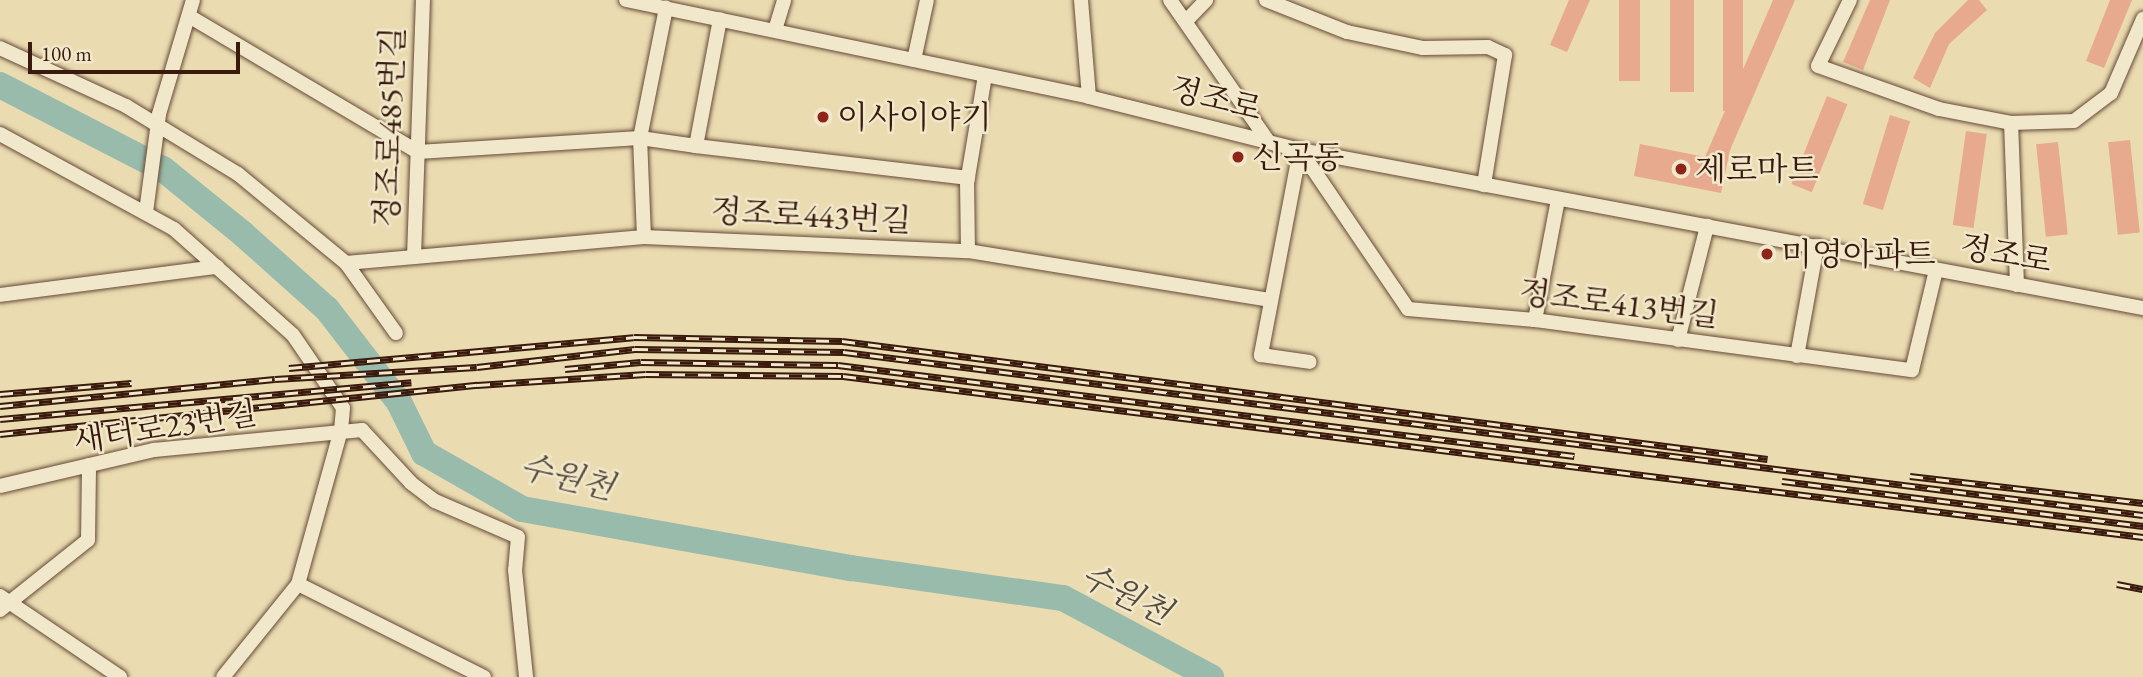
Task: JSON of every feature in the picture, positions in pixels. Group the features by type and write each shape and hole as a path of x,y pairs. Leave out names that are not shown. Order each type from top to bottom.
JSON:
{"street":[{"path":"148,205 158,133 193,0"},
{"name":"정조로485번길","path":"414,257 423,0"},
{"name":"정조로","path":"626,0 1089,96 1300,150 2143,308"},
{"path":"775,30 784,0"},
{"path":"914,60 927,0"},
{"path":"1080,0 1089,96"},
{"path":"1170,0 1268,141"},
{"path":"1186,21 1206,0"},
{"path":"1266,0 1347,32 1423,48 1488,47 1505,55 1485,185"},
{"path":"1850,0 1818,66 1939,109 2011,123 2074,121 2111,93 2143,19"},
{"path":"644,237 640,138 666,8"},
{"path":"189,16 418,152 640,138 968,180"},
{"path":"696,146 720,19"},
{"path":"0,48 238,174 346,263 396,333"},
{"path":"968,251 968,180 985,75"},
{"path":"2011,123 2017,285"},
{"path":"0,134 148,205 293,335 342,408 341,430 298,584 223,677"},
{"path":"1300,150 1261,355 1310,362"},
{"name":"정조로413번길","path":"1300,150 1408,309 1535,320 1912,370 1936,270"},
{"path":"1535,320 1558,199"},
{"path":"1678,340 1707,226"},
{"name":"정조로443번길","path":"346,263 644,237 968,251 1270,300"},
{"path":"1797,355 1818,246"},
{"path":"0,295 217,267"},
{"path":"341,430 362,430 411,483 435,501 518,537 515,570 526,677"},
{"name":"새터로23번길","path":"0,486 154,450 341,430"},
{"path":"0,610 7,599 88,540 89,466"},
{"path":"298,584 484,677"},
{"path":"7,599 120,677"}],"building":[{"path":"1569,0 1590,0 1567,52 1550,45"},
{"path":"1619,0 1640,0 1640,81 1619,81"},
{"path":"1670,0 1694,0 1694,92 1670,92"},
{"path":"1723,0 1743,0 1743,111 1723,111"},
{"path":"1773,0 1795,0 1730,150 1721,193 1634,176 1640,144 1705,157"},
{"path":"1870,0 1890,0 1863,70 1843,62"},
{"path":"1968,0 1979,0 1987,10 1949,44 1930,88 1913,78 1935,33"},
{"path":"2110,0 2132,0 2104,68 2086,61"},
{"path":"1827,96 1847,104 1812,192 1791,184"},
{"path":"1890,115 1910,121 1883,210 1863,204"},
{"path":"1966,131 1987,134 1974,228 1953,225"},
{"path":"2130,140 2140,232 2118,235 2108,142"},
{"path":"2058,142 2068,234 2046,237 2036,144"}],"waterway":[{"name":"수원천","path":"0,85 163,169 243,234 327,309 399,402 424,453 522,509 851,568 1063,598 1211,677"}],"railway":[{"path":"289,368 634,337 842,341 1768,459"},
{"path":"0,406 275,379 477,367 635,349 844,352 2143,515"},
{"path":"565,369 641,362 838,365 1574,456"},
{"path":"0,434 477,385 646,374 843,376 2143,537"},
{"path":"0,419 411,382"},
{"path":"0,394 132,383"},
{"path":"1910,476 2143,503"},
{"path":"1782,481 2143,526"},
{"path":"2117,584 2143,589"}],"place":[{"name":"이사이야기","path":"823,117"},
{"name":"신곡동","path":"1238,157"},
{"name":"제로마트","path":"1681,169"},
{"name":"미영아파트","path":"1767,254"}]}
